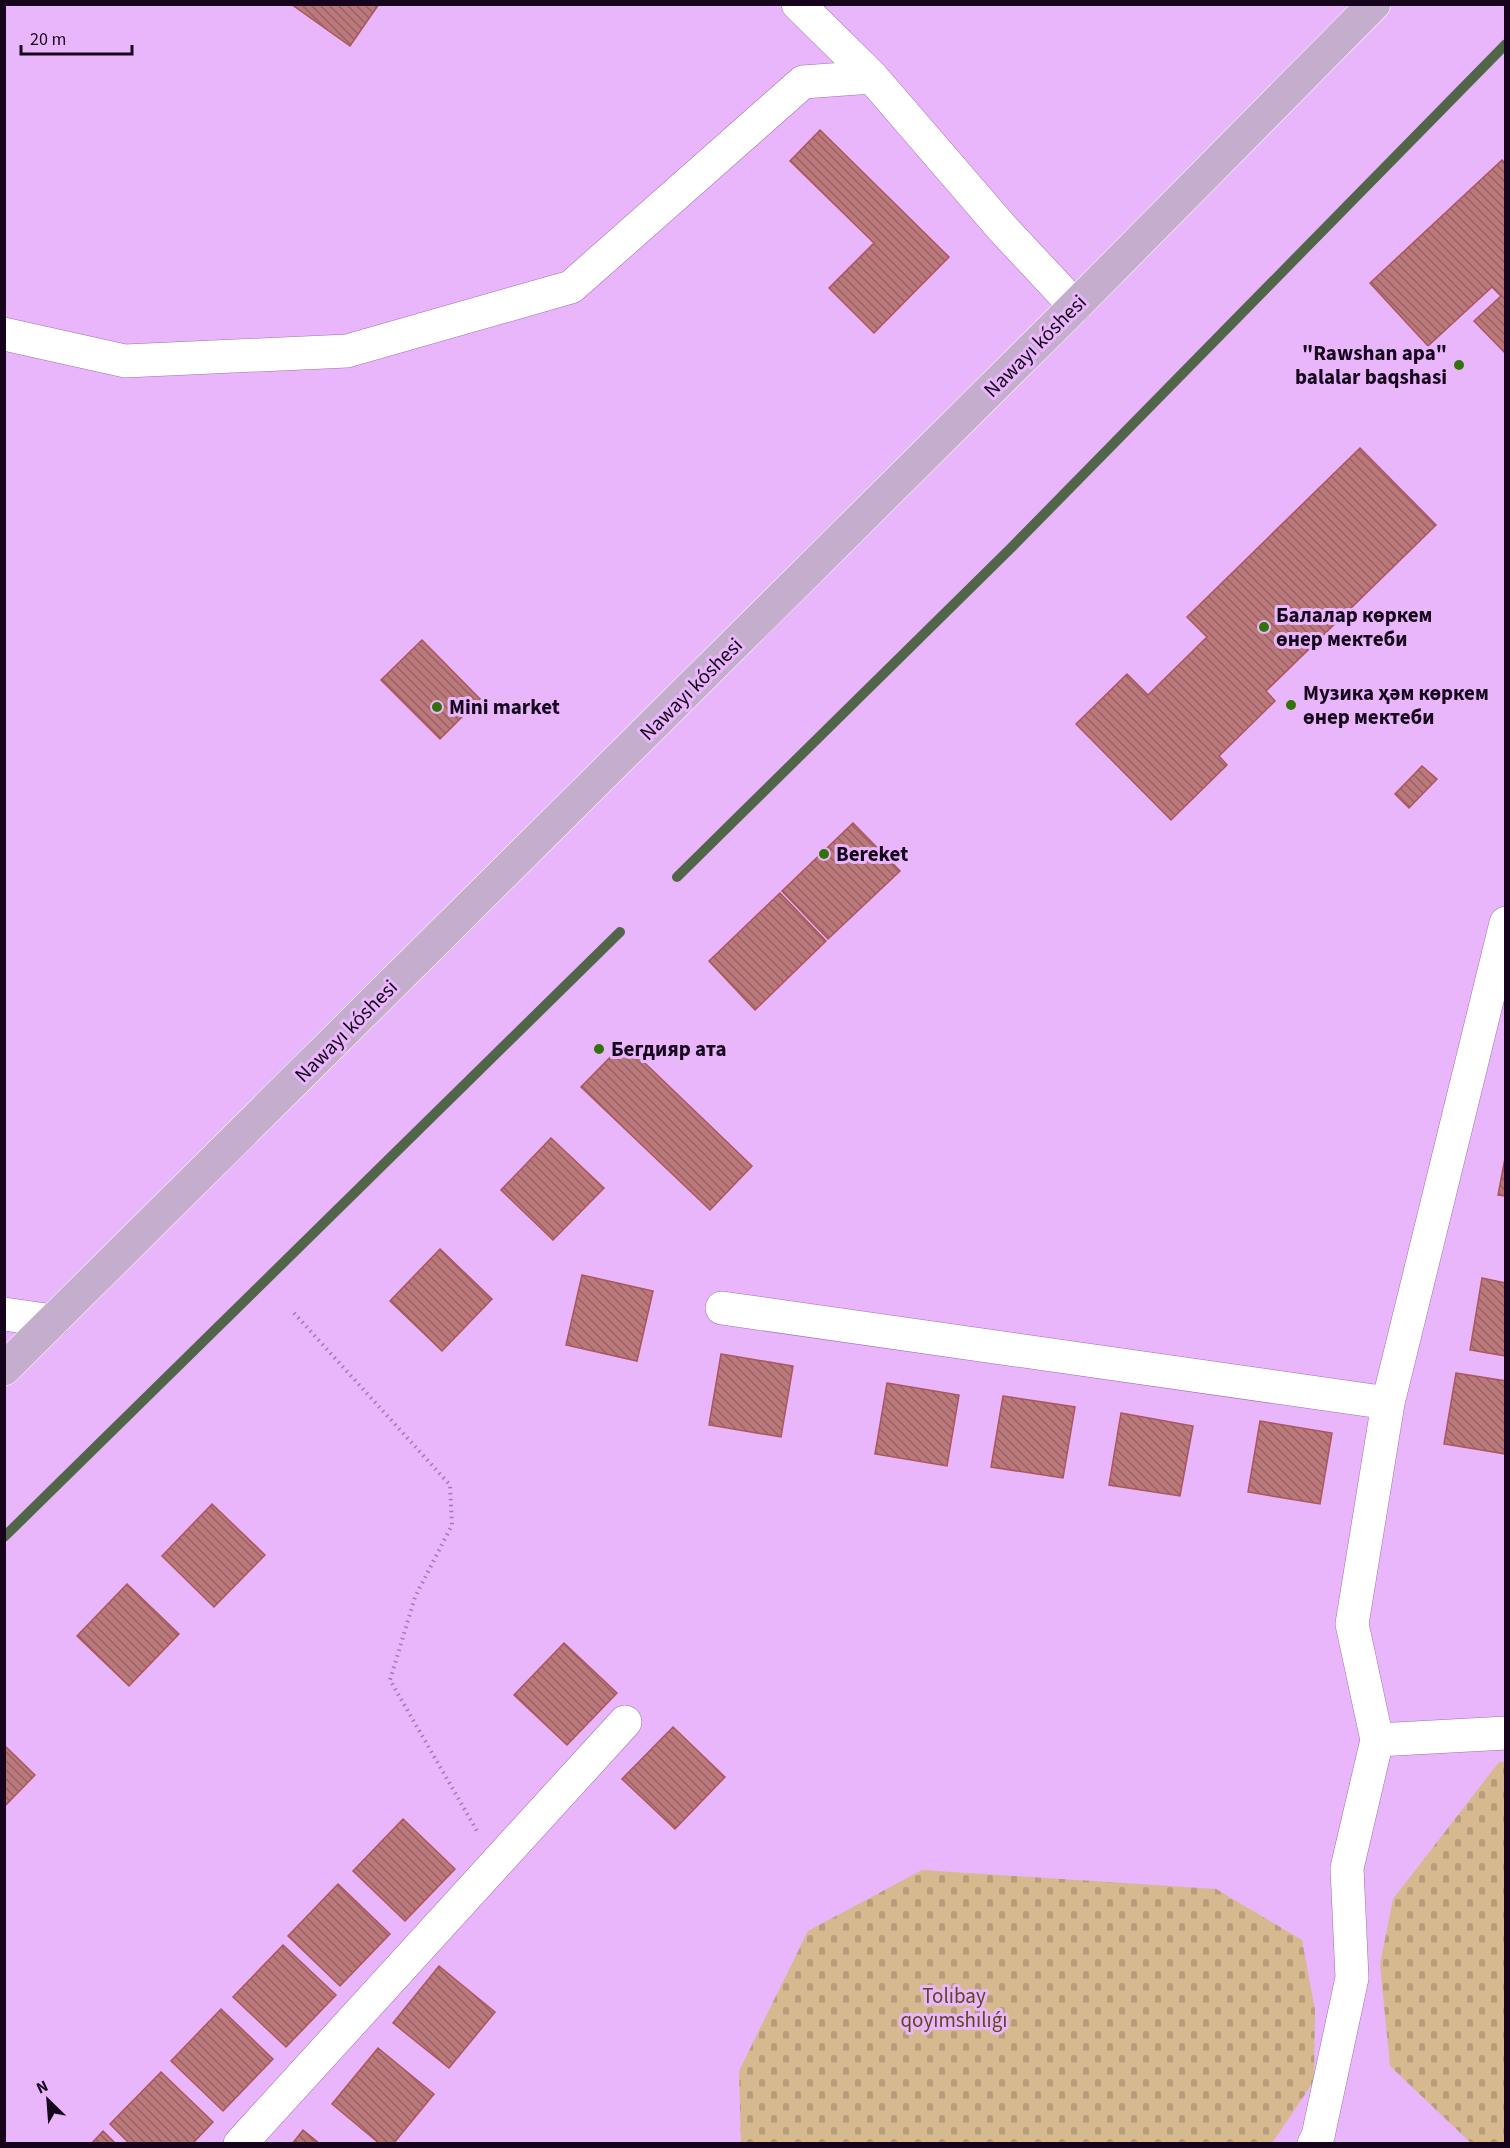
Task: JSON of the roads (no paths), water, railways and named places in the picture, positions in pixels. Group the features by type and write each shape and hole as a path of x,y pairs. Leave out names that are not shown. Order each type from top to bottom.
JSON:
{"main road":[{"name":"Nawayı kóshesi","path":"4,1369 1075,306 1374,4"}],"street":[{"path":"798,4 872,77 1003,229 1075,306"},
{"path":"4,334 125,361 347,351 571,287 803,82 872,77"},
{"path":"1314,2144 1318,2136 1352,1978 1347,1868 1377,1740 1352,1624 1388,1403 1506,923"},
{"path":"722,1308 1388,1403"},
{"path":"4,1314 53,1321"},
{"path":"240,2144 625,1722"},
{"path":"1377,1740 1506,1733"}],"waterway":[{"path":"677,877 1011,548 1506,44"},
{"path":"4,1537 620,932"}],"place":[{"name":"\"Rawshan apa\" balalar baqshasi","path":"1459,365"},
{"name":"Балалар көркем өнер мектеби","path":"1264,627"},
{"name":"Музика ҳәм көркем өнер мектеби","path":"1291,705"},
{"name":"Mini market","path":"437,707"},
{"name":"Bereket","path":"824,854"},
{"name":"Бегдияр ата","path":"599,1049"}],"park label":[{"name":"Tolıbay qoyımshılıǵı","path":"954,2008"}]}
